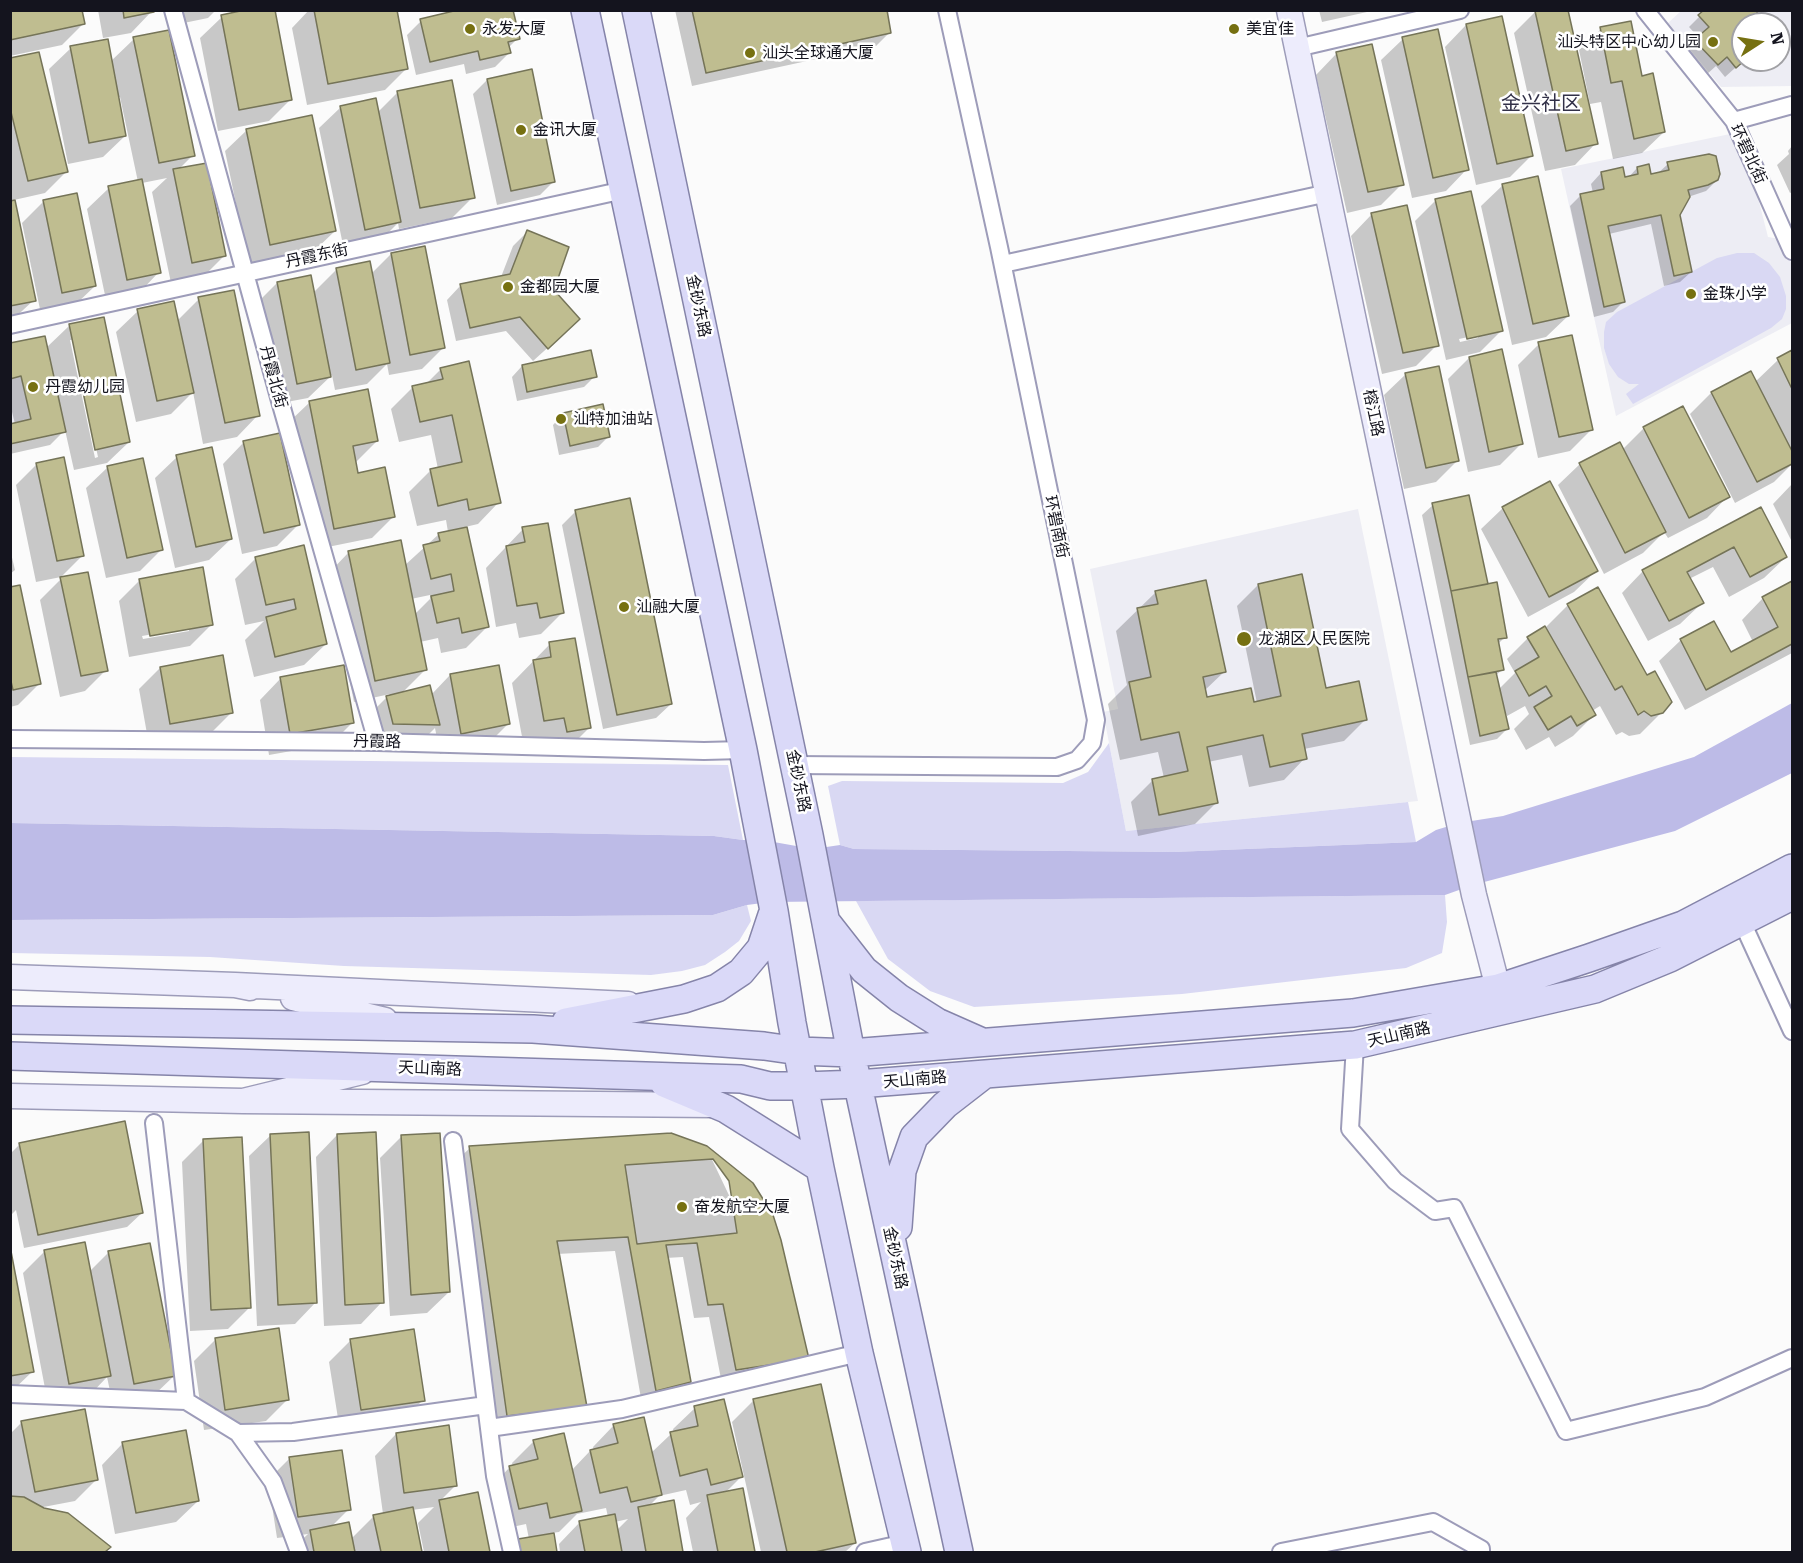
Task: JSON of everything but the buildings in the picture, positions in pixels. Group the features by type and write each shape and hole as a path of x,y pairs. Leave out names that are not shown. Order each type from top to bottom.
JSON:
{"main road":[{"path":"585,10 743,750 820,1168 860,1353 906,1548"},
{"name":"金砂东路","path":"636,10 809,836 851,1053 959,1552"},
{"name":"榕江路","path":"1289,10 1474,895 1498,988"},
{"name":"天山南路","path":"10,1020 408,1025 533,1029 764,1046 799,1051 851,1053 1353,1013 1498,988 1683,925 1792,868"},
{"name":"天山南路","path":"10,1056 741,1079 770,1086 804,1086 858,1084 1355,1046 1595,989 1670,958 1792,896"},
{"path":"533,1029 684,999 717,988 741,972 761,948 774,911"},
{"path":"824,915 864,970 899,998 937,1022 984,1043"},
{"name":"天山南路","path":"10,977 235,985 651,1005"},
{"name":"天山南路","path":"235,985 408,1025"},
{"path":"243,1101 381,1068"},
{"path":"896,1262 902,1171 914,1137 945,1105 985,1074"},
{"path":"649,1076 726,1109 820,1168"},
{"path":"10,1096 243,1101 716,1105"}],"street":[{"name":"丹霞北街","path":"173,10 244,272 377,742"},
{"name":"环碧南街","path":"794,765 1057,767 1077,760 1092,743 1096,720 1003,264 947,10"},
{"path":"1298,48 1460,10"},
{"name":"环碧北街","path":"1645,10 1734,121 1792,251"},
{"path":"1734,121 1792,105"},
{"name":"丹霞东街","path":"10,325 624,190"},
{"path":"1003,264 1328,193"},
{"name":"丹霞路","path":"10,739 377,742 704,751 743,750"},
{"path":"1742,922 1792,1031"},
{"path":"1355,1046 1350,1129 1395,1181 1435,1211 1454,1208 1566,1431 1705,1397 1792,1358"},
{"path":"154,1123 186,1401"},
{"path":"453,1142 495,1476 512,1552"},
{"path":"489,1428 622,1409 860,1353"},
{"path":"10,1394 186,1401 238,1433 273,1482 299,1552"},
{"path":"238,1433 293,1432 486,1405"},
{"path":"1281,1552 1433,1522 1481,1549 1482,1552"},
{"path":"865,1552 906,1548"}],"shaded area":[{"name":"汕头特区中心幼儿园","path":"1681,11 1792,11 1792,86 1721,87 1668,23"},
{"name":"金珠小学","path":"1730,134 1756,190 1768,237 1780,239 1792,265 1792,323 1616,416 1561,169"},
{"path":"1737,253 1754,253 1769,263 1780,277 1786,296 1786,309 1782,319 1771,328 1633,404 1626,394 1639,384 1629,384 1618,377 1609,364 1604,348 1606,322 1617,312 1717,258"},
{"name":"丹霞幼儿园","path":"45,336 66,432 11,444 10,343"},
{"name":"龙湖区人民医院","path":"1358,509 1418,801 1126,831 1103,712 1118,709 1090,569"},
{"path":"1109,743 1126,831 1408,802 1416,842 1174,852 854,849 840,845 828,786 842,781 1063,783 1088,772"},
{"path":"11,757 728,765 743,840 714,836 11,823"},
{"path":"1445,895 1447,922 1442,953 1406,968 1182,994 974,1007 930,991 888,959 856,901"},
{"path":"747,905 751,921 739,941 725,952 705,965 651,975 344,966 210,957 11,953 11,920 713,915"}],"water":[{"path":"1792,703 1792,773 1675,831 1473,885 1445,895 770,902 747,905 713,915 11,920 11,823 714,836 743,840 757,839 813,849 840,845 854,849 1174,852 1416,842 1436,830 1459,823 1503,816 1694,757"}],"place":[{"name":"永发大厦","path":"470,29"},
{"name":"美宜佳","path":"1234,29"},
{"name":"汕头特区中心幼儿园","path":"1713,42"},
{"name":"汕头全球通大厦","path":"750,53"},
{"name":"金讯大厦","path":"521,130"},
{"name":"金都园大厦","path":"508,287"},
{"name":"金珠小学","path":"1691,294"},
{"name":"丹霞幼儿园","path":"33,387"},
{"name":"汕特加油站","path":"561,419"},
{"name":"汕融大厦","path":"624,607"},
{"name":"龙湖区人民医院","path":"1244,639"},
{"name":"奋发航空大厦","path":"682,1207"}],"district":[{"name":"金兴社区","path":"1541,104"}]}
